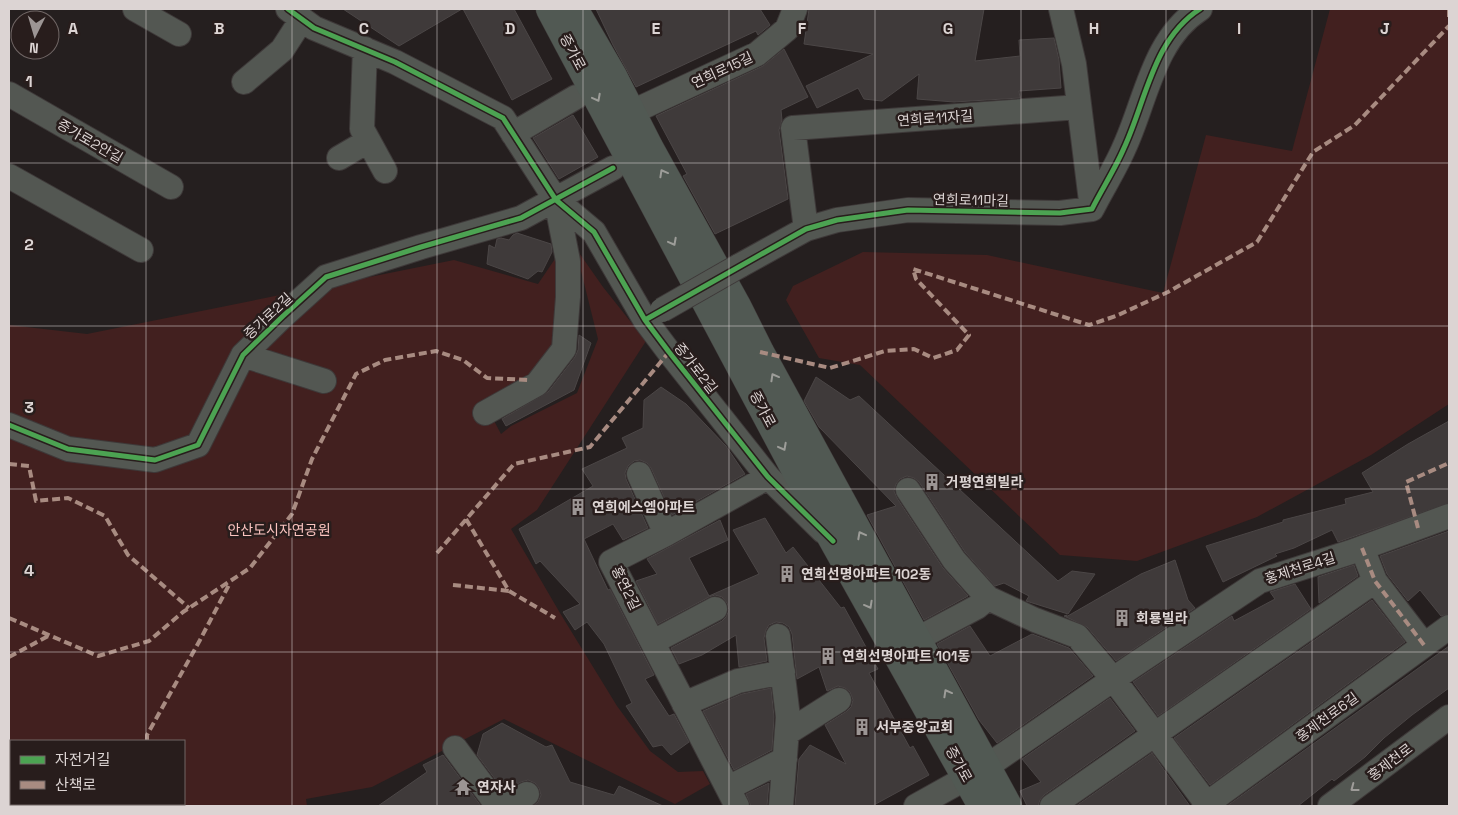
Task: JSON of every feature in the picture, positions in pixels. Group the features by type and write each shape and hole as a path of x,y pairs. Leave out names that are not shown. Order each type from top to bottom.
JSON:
{"main road":[{"name":"증가로","path":"550,9 833,541 976,772 1008,806"},
{"name":"증가로","path":"574,9 632,112 649,147 737,306 760,352 916,639 976,772 982,806"}],"street":[{"path":"135,9 179,34"},
{"name":"연희로15길","path":"632,112 756,54 787,29 795,9"},
{"path":"1062,9 1074,64 1092,209"},
{"path":"1092,209 1124,148 1160,56 1175,32 1200,9"},
{"name":"증가로2길","path":"244,82 282,50 295,14 314,28 395,62 503,118 556,200 594,232 654,315 669,352 768,477 833,541"},
{"path":"365,49 362,129 386,170"},
{"name":"증가로2안길","path":"9,94 171,187"},
{"path":"513,134 576,97"},
{"name":"연희로11자길","path":"806,229 793,128 1079,107"},
{"path":"339,158 368,141"},
{"path":"485,413 537,384 564,349 568,297 568,261 556,200 613,168"},
{"path":"9,176 141,250"},
{"name":"증가로2길","path":"9,425 68,448 154,460 198,445 243,355 326,277 521,218 556,200"},
{"name":"연희로11마길","path":"654,315 806,229 837,220 908,210 1060,213 1092,209"},
{"path":"243,355 324,381"},
{"path":"639,474 666,534"},
{"name":"홍연2길","path":"732,797 612,562 768,477"},
{"path":"908,490 954,560 988,598 1026,616 1078,636 1156,735 1205,805"},
{"name":"홍제천로4길","path":"916,806 976,772 1260,581 1362,548 1449,516"},
{"path":"1362,548 1375,581 1424,645"},
{"path":"1052,806 1375,581"},
{"path":"916,639 977,607 988,598"},
{"path":"653,642 715,609"},
{"name":"홍제천로6길","path":"1205,805 1449,627"},
{"path":"778,636 788,717 781,806"},
{"path":"684,704 738,681 782,672"},
{"path":"787,733 839,700"},
{"name":"홍제천로","path":"1330,806 1449,717"},
{"path":"455,748 510,803"},
{"path":"732,797 785,759"}],"green space":[{"path":"1330,9 1449,9 1449,404 1371,455 1257,517 1137,561 1060,555 860,365 819,358 786,300 793,286 863,252 987,255 1163,293 1206,135 1292,151"},
{"name":"안산도시자연공원","path":"575,247 603,287 646,341 537,510 511,529 617,706 650,751 678,772 703,771 710,784 675,804 504,719 372,787 306,799 307,806 9,806 9,325 87,334 454,260 538,284 559,253 559,329 550,354 529,380 475,407 481,420 492,417 501,434 511,426 577,393 598,339"}],"building":[{"path":"343,9 462,9 399,46"},
{"path":"463,9 514,9 552,79 512,100"},
{"path":"596,9 760,9 770,25 758,35 756,31 636,87"},
{"path":"809,9 984,9 975,61 1020,56 1019,40 1054,38 1059,60 1061,88 1019,91 1020,98 954,102 917,99 919,74 882,101 864,99 858,88 817,108 806,86 873,54 804,44"},
{"path":"784,49 808,97 781,110 782,120 779,130 788,199 715,234 683,176 687,174 656,116 763,66"},
{"path":"573,115 598,157 559,179 533,138"},
{"path":"517,233 551,244 552,252 542,272 538,271 528,279 487,264 489,245 495,248 497,239 509,240"},
{"path":"579,335 591,343 574,390 506,426 502,419 548,392 575,357 578,350"},
{"name":"거평연희빌라","path":"816,377 850,400 859,396 1058,581 1072,571 1095,574 1068,614 1026,601 1029,596 1004,583 995,586 965,552 919,482 907,476 900,479 896,484 894,491 897,498 943,568 968,596 924,620 867,515 896,506 819,427 804,401"},
{"path":"661,387 686,404 726,446 745,474 672,515 651,468 647,463 640,460 634,461 628,466 625,473 626,479 648,528 623,540 613,524 584,539 608,590 610,589 654,675 645,679 669,716 674,714 689,742 671,755 662,745 653,747 626,706 632,703 604,644 587,622 575,630 563,612 580,604 540,561 536,564 519,529 593,486 582,469 627,448 622,438 643,428 644,400"},
{"path":"1449,421 1449,503 1338,542 1332,530 1294,548 1275,554 1277,556 1223,582 1206,546 1283,522 1283,520 1346,504 1345,499 1373,492 1362,473"},
{"path":"765,518 786,553 793,547 841,608 844,607 878,669 869,673 910,748 913,746 929,775 872,806 795,806 799,759 810,745 846,764 825,725 847,711 851,707 853,700 850,692 845,688 838,686 827,691 819,667 797,679 792,634 789,627 783,623 776,622 769,625 764,638 767,661 739,667 736,635 702,655 679,664 671,648 722,621 729,610 727,603 722,597 715,595 658,624 636,581 657,574 647,559 720,520 728,540 689,558 709,596 759,574 733,530"},
{"path":"1449,531 1449,614 1441,616 1420,590 1408,601 1387,574 1380,556"},
{"name":"회룡빌라","path":"1175,560 1188,600 1195,608 1116,661 1087,627 1066,617 1141,574"},
{"path":"1354,565 1358,576 1319,603 1318,577"},
{"path":"1295,584 1311,609 1158,716 1133,682 1232,616 1234,621 1275,599 1270,592"},
{"path":"1372,600 1405,642 1210,785 1174,738"},
{"path":"970,626 990,656 1032,634 1069,648 1093,676 997,743 979,720 937,644"},
{"path":"1449,646 1449,688 1412,715 1384,738 1365,757 1334,781 1332,779 1298,806 1227,806"},
{"path":"771,688 774,717 772,750 734,770 703,711 742,694"},
{"path":"1110,698 1135,731 1044,795 1038,806 1027,806 1020,791 1041,782 1022,759"},
{"path":"502,723 546,747 552,745 570,782 614,795 619,786 663,806 533,806 538,802 541,795 535,783 528,780 504,791 477,755 483,734"},
{"path":"1152,753 1190,806 1076,806"},
{"path":"443,755 481,806 378,806 427,772 423,765"},
{"path":"769,783 767,806 751,806 746,794"}],"marked path":[{"path":"1449,9 1449,17"},
{"path":"760,352 830,368 885,351 914,349 933,358 957,350 969,335 916,279 913,269 1089,325 1116,316 1168,292 1257,242 1313,152 1355,125 1449,26"},
{"path":"9,618 98,656 149,641 183,612 250,568 292,514 312,459 356,374 385,360 436,351 463,360 487,378 529,380"},
{"path":"437,553 514,464 590,447 669,352"},
{"path":"1418,528 1406,482 1449,463"},
{"path":"9,464 29,466 36,501 68,498 105,516 128,555 189,608"},
{"path":"466,519 509,591 555,618"},
{"path":"1362,548 1375,581 1424,645"},
{"path":"147,740 147,735 230,583"},
{"path":"453,585 509,591"},
{"path":"9,657 50,635"}],"cycle path":[{"path":"288,9 314,28 395,62 503,118 556,200 594,232 645,320 669,352 768,477 833,541"},
{"path":"645,320 806,229 837,220 908,210 1060,213 1092,209 1117,164 1161,54 1171,37 1184,22 1200,9"},
{"path":"9,425 68,449 155,460 198,445 243,355 326,277 521,218 613,168"}],"place":[{"name":"거평연희빌라","path":"932,482"},
{"name":"연희에스엠아파트","path":"578,507"},
{"name":"연희선명아파트 102동","path":"787,574"},
{"name":"회룡빌라","path":"1122,618"},
{"name":"연희선명아파트 101동","path":"828,656"},
{"name":"서부중앙교회","path":"862,727"},
{"name":"연자사","path":"463,787"}]}
